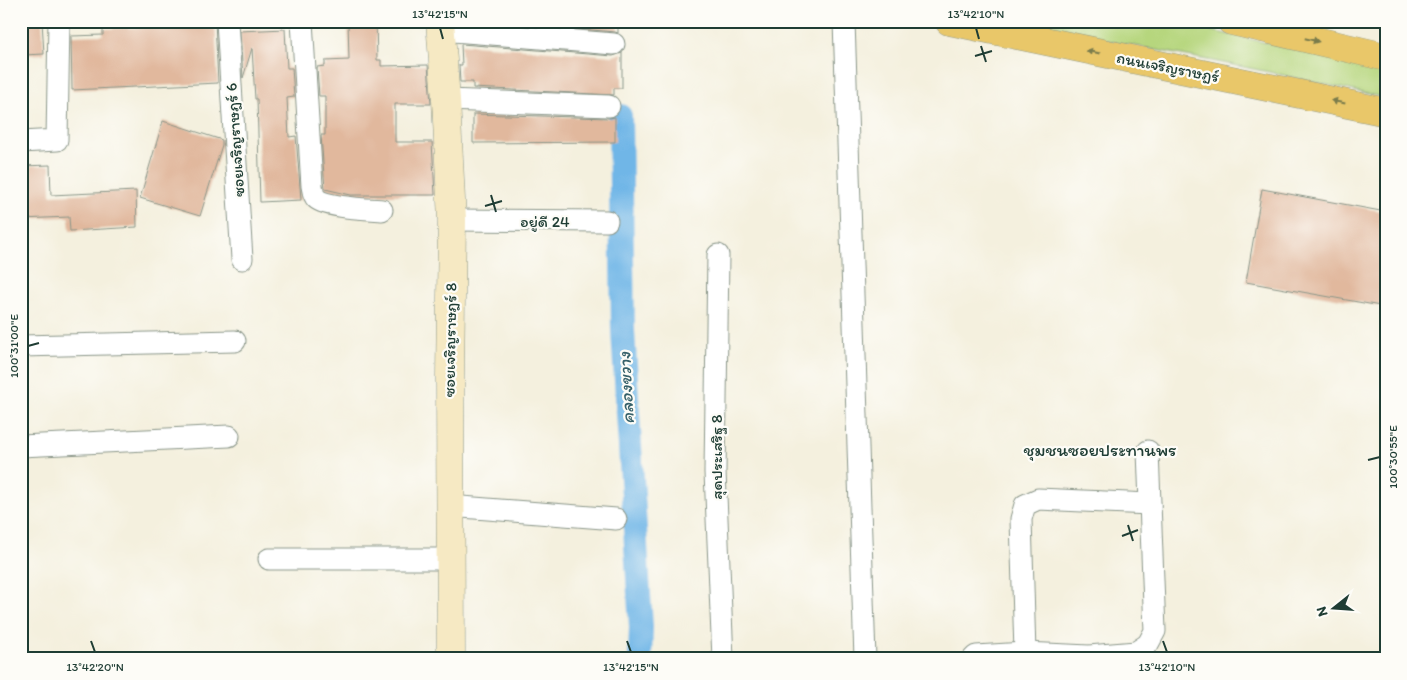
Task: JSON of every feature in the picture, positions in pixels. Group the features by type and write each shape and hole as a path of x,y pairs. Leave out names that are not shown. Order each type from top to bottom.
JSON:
{"main road":[{"name":"ถนนเจริญราษฎร์","path":"949,21 1386,112"},
{"path":"1231,21 1386,57"}],"street":[{"path":"21,142 57,140 59,21"},
{"name":"ซอยเจริญราษฎร์ 6","path":"227,21 242,258"},
{"path":"302,21 314,196 322,202 382,210"},
{"path":"844,21 865,659"},
{"path":"441,26 614,44"},
{"name":"ซอยเจริญราษฎร์ 8","path":"441,26 452,220 451,659"},
{"path":"446,100 609,106"},
{"name":"อยู่ดี 24","path":"452,220 607,221"},
{"name":"สุดประเสริฐ 8","path":"718,255 715,472 723,659"},
{"path":"21,346 235,341"},
{"path":"21,446 229,436"},
{"path":"973,659 976,656 1025,653 1089,658 1136,652 1148,644 1155,632 1148,451"},
{"path":"1025,653 1021,519 1026,505 1038,499 1150,504"},
{"path":"450,506 616,519"},
{"path":"269,559 450,559"}],"green space":[{"path":"1007,21 1167,21 1386,69 1386,98 1269,72"}],"building":[{"path":"21,21 42,21 44,54 23,55"},
{"path":"200,21 215,21 218,83 72,90 71,36 103,35 103,29 176,26 176,24 200,23"},
{"path":"348,21 376,21 377,60 381,60 381,66 428,65 431,104 395,104 395,142 432,142 435,195 351,195 325,189 321,135 325,135 325,96 319,96 317,67 325,66 325,61 349,60"},
{"path":"488,21 618,21 618,33 615,32"},
{"path":"285,29 287,68 292,68 294,97 287,98 289,137 296,136 301,200 260,202 257,99 255,99 252,48 243,78 240,31"},
{"path":"461,44 613,56 622,53 622,88 614,88 614,95 473,88 473,82 460,82 459,65 462,65"},
{"path":"473,114 615,117 615,142 473,143"},
{"path":"163,121 222,140 200,216 140,198"},
{"path":"50,165 51,195 136,191 137,227 70,231 69,217 21,219 21,166"},
{"path":"1262,189 1386,212 1386,307 1246,282"}],"waterway":[{"name":"คลองขวาง","path":"620,116 623,331 641,627 640,659"}],"district":[{"name":"ชุมชนซอยประทานพร","path":"1100,450"}]}
